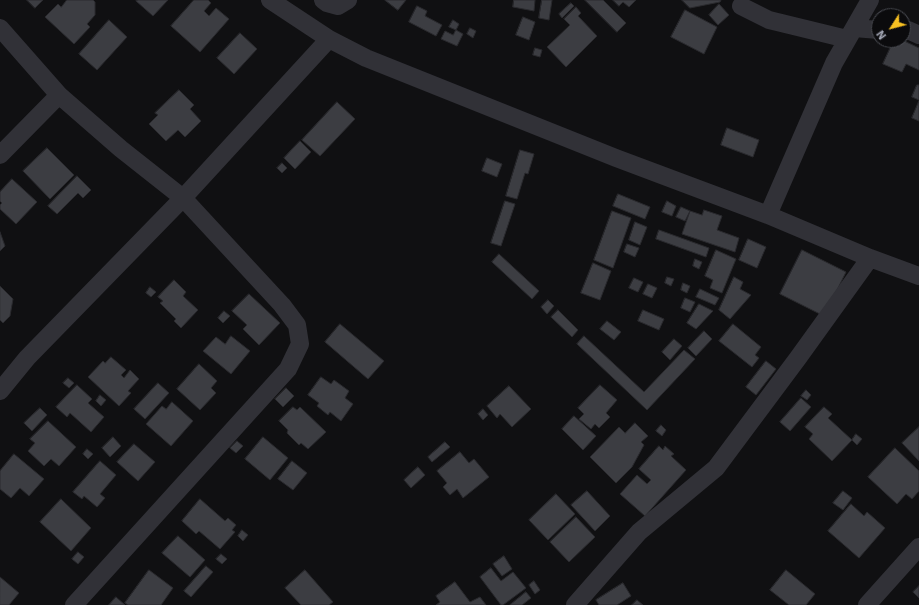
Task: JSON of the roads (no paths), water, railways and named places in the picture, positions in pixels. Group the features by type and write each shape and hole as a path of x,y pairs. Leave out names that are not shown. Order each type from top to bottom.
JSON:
{"street":[{"path":"270,0 330,39 366,58 616,158 768,215 870,258 919,276"},
{"path":"323,0 327,3 338,6 348,0"},
{"path":"768,215 834,63 870,0"},
{"path":"741,6 769,20 850,34 871,31"},
{"path":"0,28 59,96 121,149 182,198 282,305 297,325 300,344 288,369 74,605"},
{"path":"0,391 27,358 182,198 330,39"},
{"path":"0,155 59,96"},
{"path":"575,605 639,532 716,468 870,258"},
{"path":"867,605 919,547"}]}
